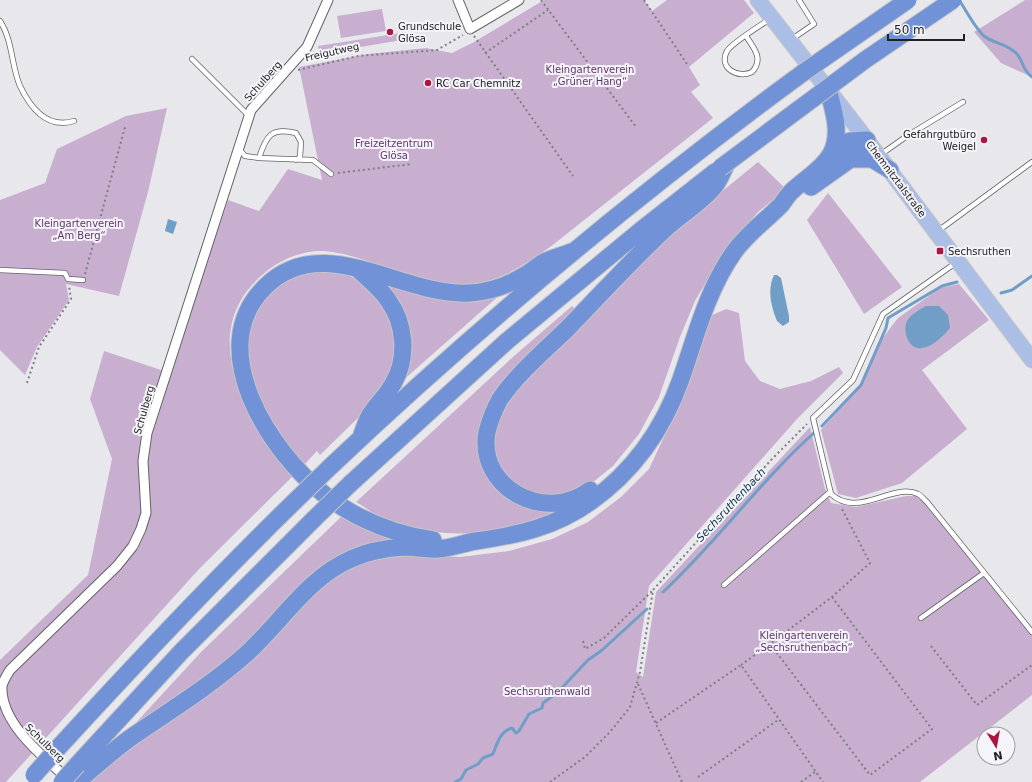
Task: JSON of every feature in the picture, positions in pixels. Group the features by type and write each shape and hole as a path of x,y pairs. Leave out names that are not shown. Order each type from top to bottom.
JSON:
{"highway":[{"path":"31,778 231,563 360,439 466,344 574,251 704,148 804,72 908,0"},
{"path":"80,774 181,652 350,484 507,341 634,236 723,167 865,60 953,0"},
{"path":"828,89 837,130 830,155"},
{"path":"62,782 80,774 232,666 262,639 314,584 336,567 356,557 374,551 404,547 438,549 475,541 515,536 552,523 577,511 605,491 633,465 652,440 668,410 681,379 704,310 726,264 748,235 780,206 790,193 820,168 830,155 850,141 867,140"},
{"path":"780,206 795,199 859,154 867,140"},
{"path":"852,159 872,159 890,170"},
{"path":"633,465 610,474 583,496 571,501 550,504 538,503 524,498 512,491 503,483 494,470 487,450 487,435 490,420 501,398 518,378 660,234 715,187 723,167"},
{"path":"475,541 448,541 412,536 376,524 342,506 312,483 286,457 253,404 245,378 240,343 244,321 257,296 272,280 281,274 307,265 327,263 358,270 376,272 432,290 471,293 506,285 525,275 542,263 574,251"},
{"path":"358,270 389,301 396,314 403,344 400,369 395,381 371,412 360,439"}],"main road":[{"name":"Chemnitztalstraße","path":"758,0 788,41 828,89 890,170 957,262 1032,360"}],"street":[{"name":"Schulberg","path":"71,782 20,735 6,716 2,702 2,686 10,670 117,566 133,546 141,529 146,513 143,461 147,433 251,110 307,47 328,0"},
{"path":"458,0 470,29 519,0"}],"lane":[{"path":"788,41 814,24 799,0"},
{"path":"746,36 758,55 758,61 752,72 740,75 727,67 726,58 728,50 746,36 771,18"},
{"path":"0,21 10,43 20,85 32,106 42,116 53,122 64,124 74,121"},
{"path":"192,59 250,116"},
{"path":"879,156 963,102"},
{"path":"259,158 265,140 273,132 285,130 296,133 301,142 300,157 296,160"},
{"path":"239,149 246,156 259,158 313,160 331,174"},
{"path":"936,232 1032,162"},
{"path":"957,262 882,314 853,380 813,418 830,492 837,499 858,504 905,492 918,494 927,502 1032,632"},
{"path":"0,270 65,273 68,279 83,280"},
{"path":"724,585 830,492"},
{"path":"921,618 984,573"}],"path":[{"path":"540,0 636,128"},
{"path":"644,0 687,64"},
{"path":"485,53 548,10"},
{"name":"Freigutweg","path":"289,69 300,71 358,56 437,50 457,40 470,29"},
{"path":"470,29 485,53 573,176"},
{"path":"83,280 125,127"},
{"path":"331,174 412,164"},
{"path":"27,383 39,347 70,299 68,279"},
{"path":"583,641 585,649 604,638 653,590 772,459 813,418"},
{"path":"656,723 770,644 832,597 870,562 837,499"},
{"path":"550,782 585,757 610,732 630,707 638,682 653,590"},
{"path":"770,644 870,775 932,729 832,597"},
{"path":"931,646 977,705 1032,665"},
{"path":"741,665 778,720 823,782"},
{"path":"638,682 682,782"},
{"path":"698,776 778,720"},
{"path":"801,782 815,772"}],"green space":[{"path":"544,0 644,0 652,11 667,0 744,0 754,13 689,67 700,85 691,92 713,118 554,244 533,259 512,271 478,283 447,285 411,277 359,258 324,251 315,251 307,252 282,261 261,276 242,299 232,324 230,351 235,378 246,405 260,431 276,454 294,475 200,568 6,782 0,782 0,660 88,575 112,459 90,399 104,351 170,373 228,200 259,211 288,169 322,180 299,67 368,54 426,48 452,53 474,42"},
{"path":"1025,0 1032,0 1032,77 1001,63 974,32"},
{"path":"382,9 386,31 341,38 337,16"},
{"path":"407,32 408,39 319,54 318,46"},
{"name":"Kleingartenverein „Am Berg“","path":"167,108 148,192 119,296 66,284 69,300 37,347 25,375 0,350 0,200 45,183 57,149 126,116"},
{"path":"758,162 786,189 758,212 722,255 695,301 680,337 659,397 639,434 613,466 587,487 563,497 521,491 504,475 495,460 491,436 510,394 666,237"},
{"path":"828,193 902,287 864,314 807,220"},
{"path":"309,272 341,272 361,281 380,297 396,329 394,370 363,413 320,455 317,451 304,465 278,433 267,415 251,375 248,354 250,334 256,314 266,296 285,282"},
{"path":"374,276 502,293 400,383 408,346"},
{"path":"959,284 989,320 922,370 967,429 902,483 856,498 838,494 821,430 861,386 882,339 898,318 940,288"},
{"path":"572,306 576,310 494,400 491,477 563,510 542,519 496,531 450,533 427,531 404,526 382,518 356,502 514,356"},
{"path":"726,309 739,313 745,361 760,381 780,389 811,381 839,367 843,373 797,419 649,586 636,672 643,677 656,592 810,427 825,489 831,503 856,507 906,496 919,496 1032,631 1032,695 992,726 976,726 976,738 920,782 87,782 305,603 332,577 362,561 402,554 460,557 509,551 552,539 588,522 621,497 649,469 683,396 710,316"},
{"path":"343,515 374,533 408,543 374,546 243,650 119,741 202,651"}],"water":[{"path":"168,219 177,222 173,234 165,231"},
{"path":"774,275 781,278 789,316 789,322 783,326 777,321 773,310 770,292"},
{"path":"926,306 939,306 948,315 950,328 934,343 926,347 917,348 910,343 906,335 906,325 907,321 915,312"}],"waterway":[{"path":"959,0 981,33 988,39 1013,50 1019,57 1029,75 1032,77"},
{"name":"Sechsruthenbach","path":"1001,293 1012,290 1032,276"},
{"name":"Sechsruthenbach","path":"822,426 861,385 886,328 888,318 942,286 957,282"},
{"name":"Sechsruthenbach","path":"663,592 683,573 776,471 815,432"},
{"name":"Sechsruthenbach","path":"455,782 461,779 466,770 478,764 483,758 493,754 500,738 505,732 512,728 516,733 519,731 529,714 542,708 543,703 558,692 588,660 601,651 647,609"}],"place":[{"name":"Grundschule Glösa","path":"390,32"},
{"name":"RC Car Chemnitz","path":"428,83"},
{"name":"Gefahrgutbüro Weigel","path":"984,140"},
{"name":"Sechsruthen","path":"940,251"}],"park label":[{"name":"Kleingartenverein „Grüner Hang“","path":"590,74"},
{"name":"Freizeitzentrum Glösa","path":"394,148"},
{"name":"Kleingartenverein „Sechsruthenbach“","path":"804,640"},
{"name":"Sechsruthenwald","path":"547,691"}]}
